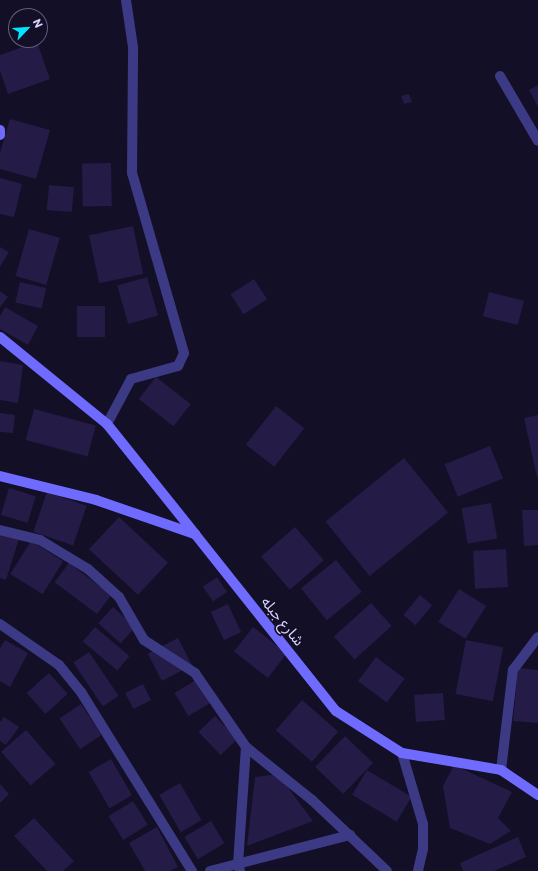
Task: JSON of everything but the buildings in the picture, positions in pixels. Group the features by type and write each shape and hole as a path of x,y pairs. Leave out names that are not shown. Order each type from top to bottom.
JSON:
{"main road":[{"path":"0,130 0,135"},
{"name":"شارع جبله","path":"0,337 107,424 336,711 402,753 501,770 538,795"},
{"path":"0,476 96,500 195,534"}],"street":[{"path":"107,424 131,379 178,366 184,353 132,173 133,47 126,0"},
{"path":"500,76 538,141"},
{"path":"0,530 40,540 88,569 119,597 144,640 195,673 246,747 271,764 350,835 387,871"},
{"path":"0,624 59,666 81,692 192,871"},
{"path":"501,770 513,670 538,637"},
{"path":"239,868 246,747"},
{"path":"402,753 423,824 423,849 418,871"},
{"path":"210,871 239,868 350,835"}]}
